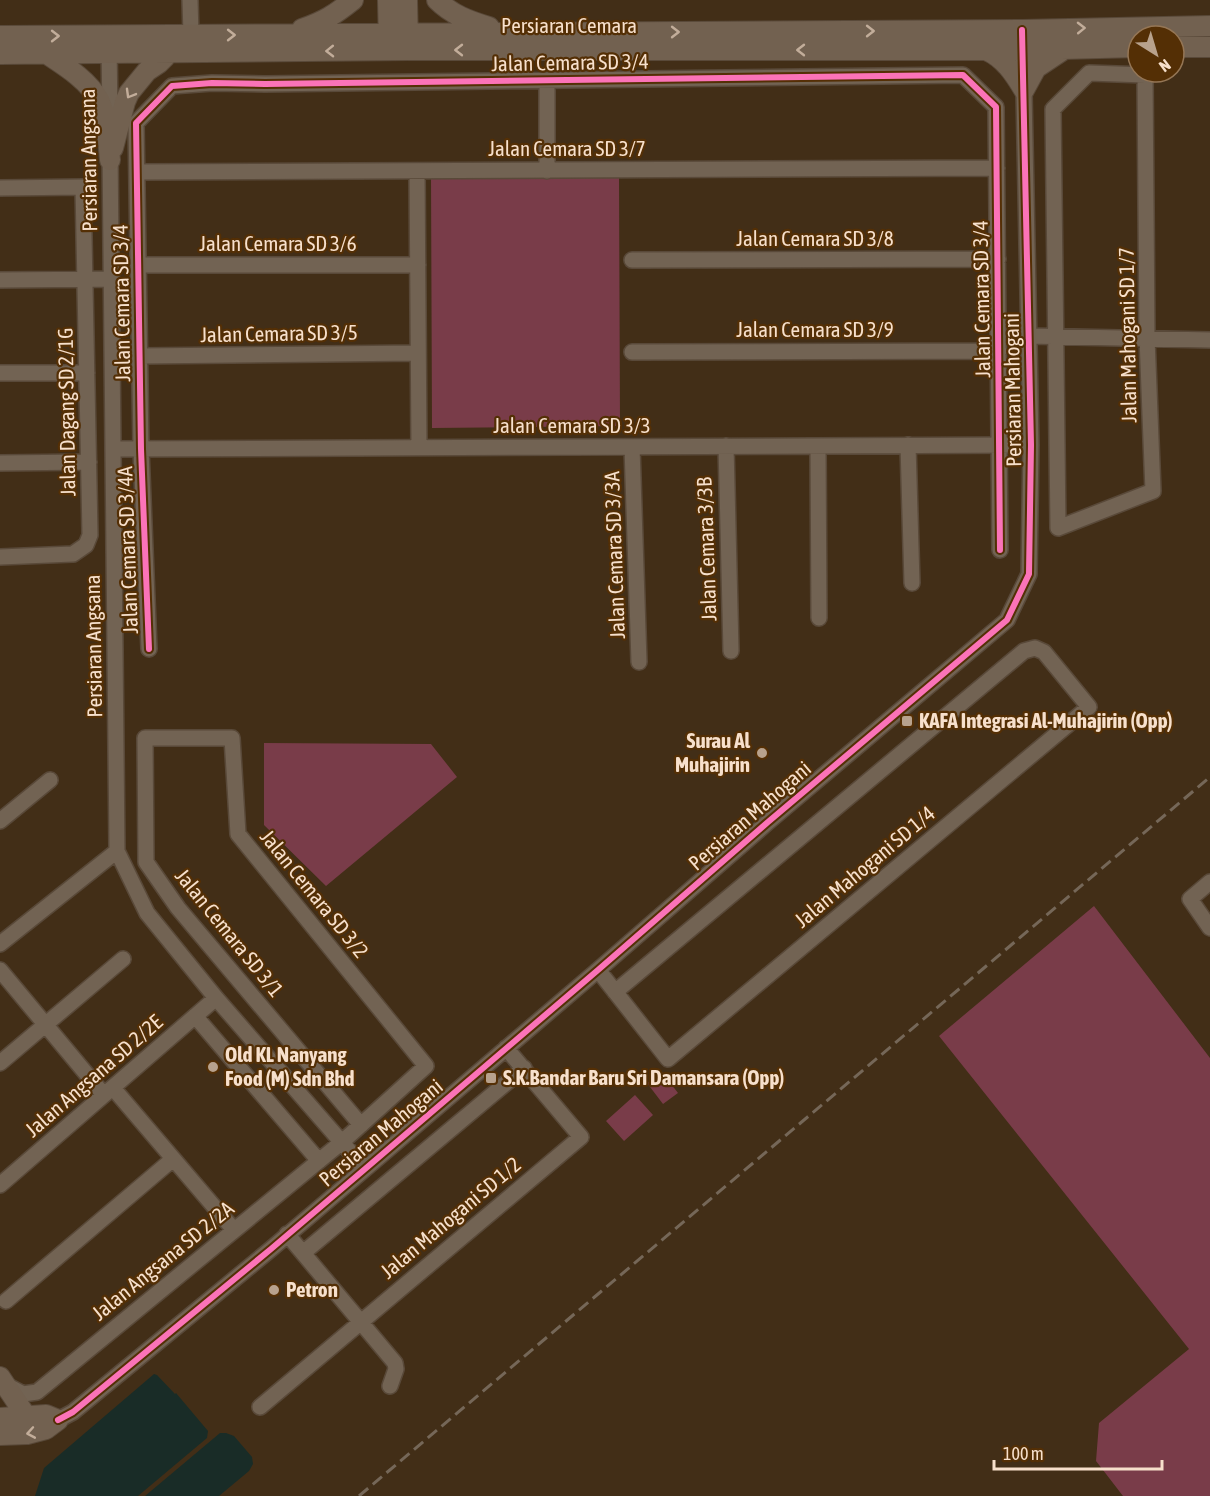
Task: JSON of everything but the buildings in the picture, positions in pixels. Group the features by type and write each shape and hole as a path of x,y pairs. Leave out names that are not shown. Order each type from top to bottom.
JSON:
{"main road":[{"path":"285,34 320,23 353,0"},
{"path":"388,0 398,42"},
{"path":"398,42 407,0"},
{"path":"436,0 463,19 511,33"},
{"name":"Persiaran Cemara","path":"0,36 109,45 169,53 398,42 511,33 1022,30 1210,26"},
{"name":"Persiaran Cemara","path":"0,54 47,54 191,35 285,34 398,42 986,50 1126,47"},
{"path":"1186,46 1210,47"},
{"path":"1024,90 1036,68 1065,49"},
{"path":"986,50 998,55 1024,90"},
{"path":"110,160 129,93 147,71 169,53"},
{"path":"47,54 73,71 98,99 105,118 110,160"},
{"path":"3,1381 26,1416"},
{"path":"0,1418 46,1415 58,1420"},
{"name":"Persiaran Mahogani","path":"0,1435 37,1432 46,1429 58,1420"}],"street":[{"path":"189,0 191,35"},
{"name":"Persiaran Mahogani","path":"58,1420 73,1412 365,1169 768,822 1007,621 1029,574 1024,445 1030,336 1022,30"},
{"name":"Persiaran Angsana","path":"109,45 117,851 147,913 216,998 365,1169"},
{"name":"Jalan Mahogani SD 1/7","path":"1089,72 1145,75 1147,338 1153,491 1058,528 1056,336 1053,109 1089,72"},
{"name":"Jalan Cemara SD 3/4","path":"135,449 140,357 136,123 172,86 212,83 963,75 996,107 1000,550"},
{"path":"547,171 548,80"},
{"name":"Jalan Cemara SD 3/7","path":"137,172 997,168"},
{"path":"417,171 419,448"},
{"name":"Jalan Dagang SD 2/1G","path":"0,188 83,187 90,535 86,545 77,553 69,555 0,557"},
{"name":"Jalan Cemara SD 3/8","path":"632,260 998,259"},
{"name":"Jalan Cemara SD 3/6","path":"138,265 418,266"},
{"path":"0,280 111,279"},
{"path":"1030,336 1210,340"},
{"name":"Jalan Cemara SD 3/9","path":"632,352 999,351"},
{"name":"Jalan Cemara SD 3/5","path":"140,357 418,353"},
{"path":"0,373 87,373"},
{"name":"Jalan Cemara SD 3/3","path":"113,449 1024,445"},
{"name":"Jalan Cemara 3/3B","path":"726,446 731,651"},
{"path":"818,446 819,618"},
{"path":"908,446 912,583"},
{"name":"Jalan Cemara SD 3/3A","path":"632,447 639,662"},
{"name":"Jalan Cemara SD 3/4A","path":"135,449 149,649"},
{"path":"0,463 89,462"},
{"name":"Jalan Mahogani SD 1/4","path":"1035,648 1044,652 1089,707 668,1059 615,992 1024,651 1035,648"},
{"name":"Jalan Cemara SD 3/2","path":"145,738 232,738 238,834 426,1066"},
{"name":"Jalan Cemara SD 3/1","path":"145,738 146,862 178,908 361,1125"},
{"path":"0,821 50,780"},
{"path":"1,941 117,851"},
{"path":"1210,882 1190,899 1210,928"},
{"path":"0,1063 123,959"},
{"path":"0,970 46,1025 173,1159 234,1230"},
{"path":"598,970 615,992"},
{"name":"Jalan Angsana SD 2/2E","path":"0,1185 216,998"},
{"path":"195,1016 319,1161"},
{"name":"Jalan Mahogani SD 1/2","path":"260,1407 581,1137 506,1048"},
{"name":"Jalan Angsana SD 2/2A","path":"3,1381 23,1394 37,1392 342,1142 426,1066"},
{"path":"303,1253 524,1068"},
{"path":"6,1301 173,1159"},
{"path":"287,1234 395,1363 396,1369 390,1386"}],"shaded area":[{"path":"619,175 620,426 432,428 431,177"},
{"path":"264,743 431,744 457,777 326,886 264,825"},
{"path":"1094,906 1210,1058 1210,1496 1123,1496 1096,1461 1099,1423 1189,1349 939,1036"},
{"path":"662,1072 678,1093 663,1104 647,1083"},
{"path":"635,1095 653,1115 624,1141 606,1121"}],"water":[{"path":"154,1374 176,1393 208,1431 207,1438 138,1496 35,1496 44,1468"},
{"path":"220,1433 234,1436 252,1457 253,1464 249,1471 219,1496 145,1496"}],"railway":[{"path":"359,1496 1210,777"}],"cycle path":[{"path":"58,1420 73,1412 271,1249 1007,620 1029,574 1031,445 1022,30"},
{"path":"149,649 141,449 136,123 172,86 212,83 963,75 996,107 1000,550"}],"place":[{"name":"KAFA Integrasi Al-Muhajirin (Opp)","path":"907,721"},
{"name":"Surau Al Muhajirin","path":"762,753"},
{"name":"Old KL Nanyang Food (M) Sdn Bhd","path":"213,1067"},
{"name":"S.K.Bandar Baru Sri Damansara (Opp)","path":"491,1078"},
{"name":"Petron","path":"274,1290"}]}
